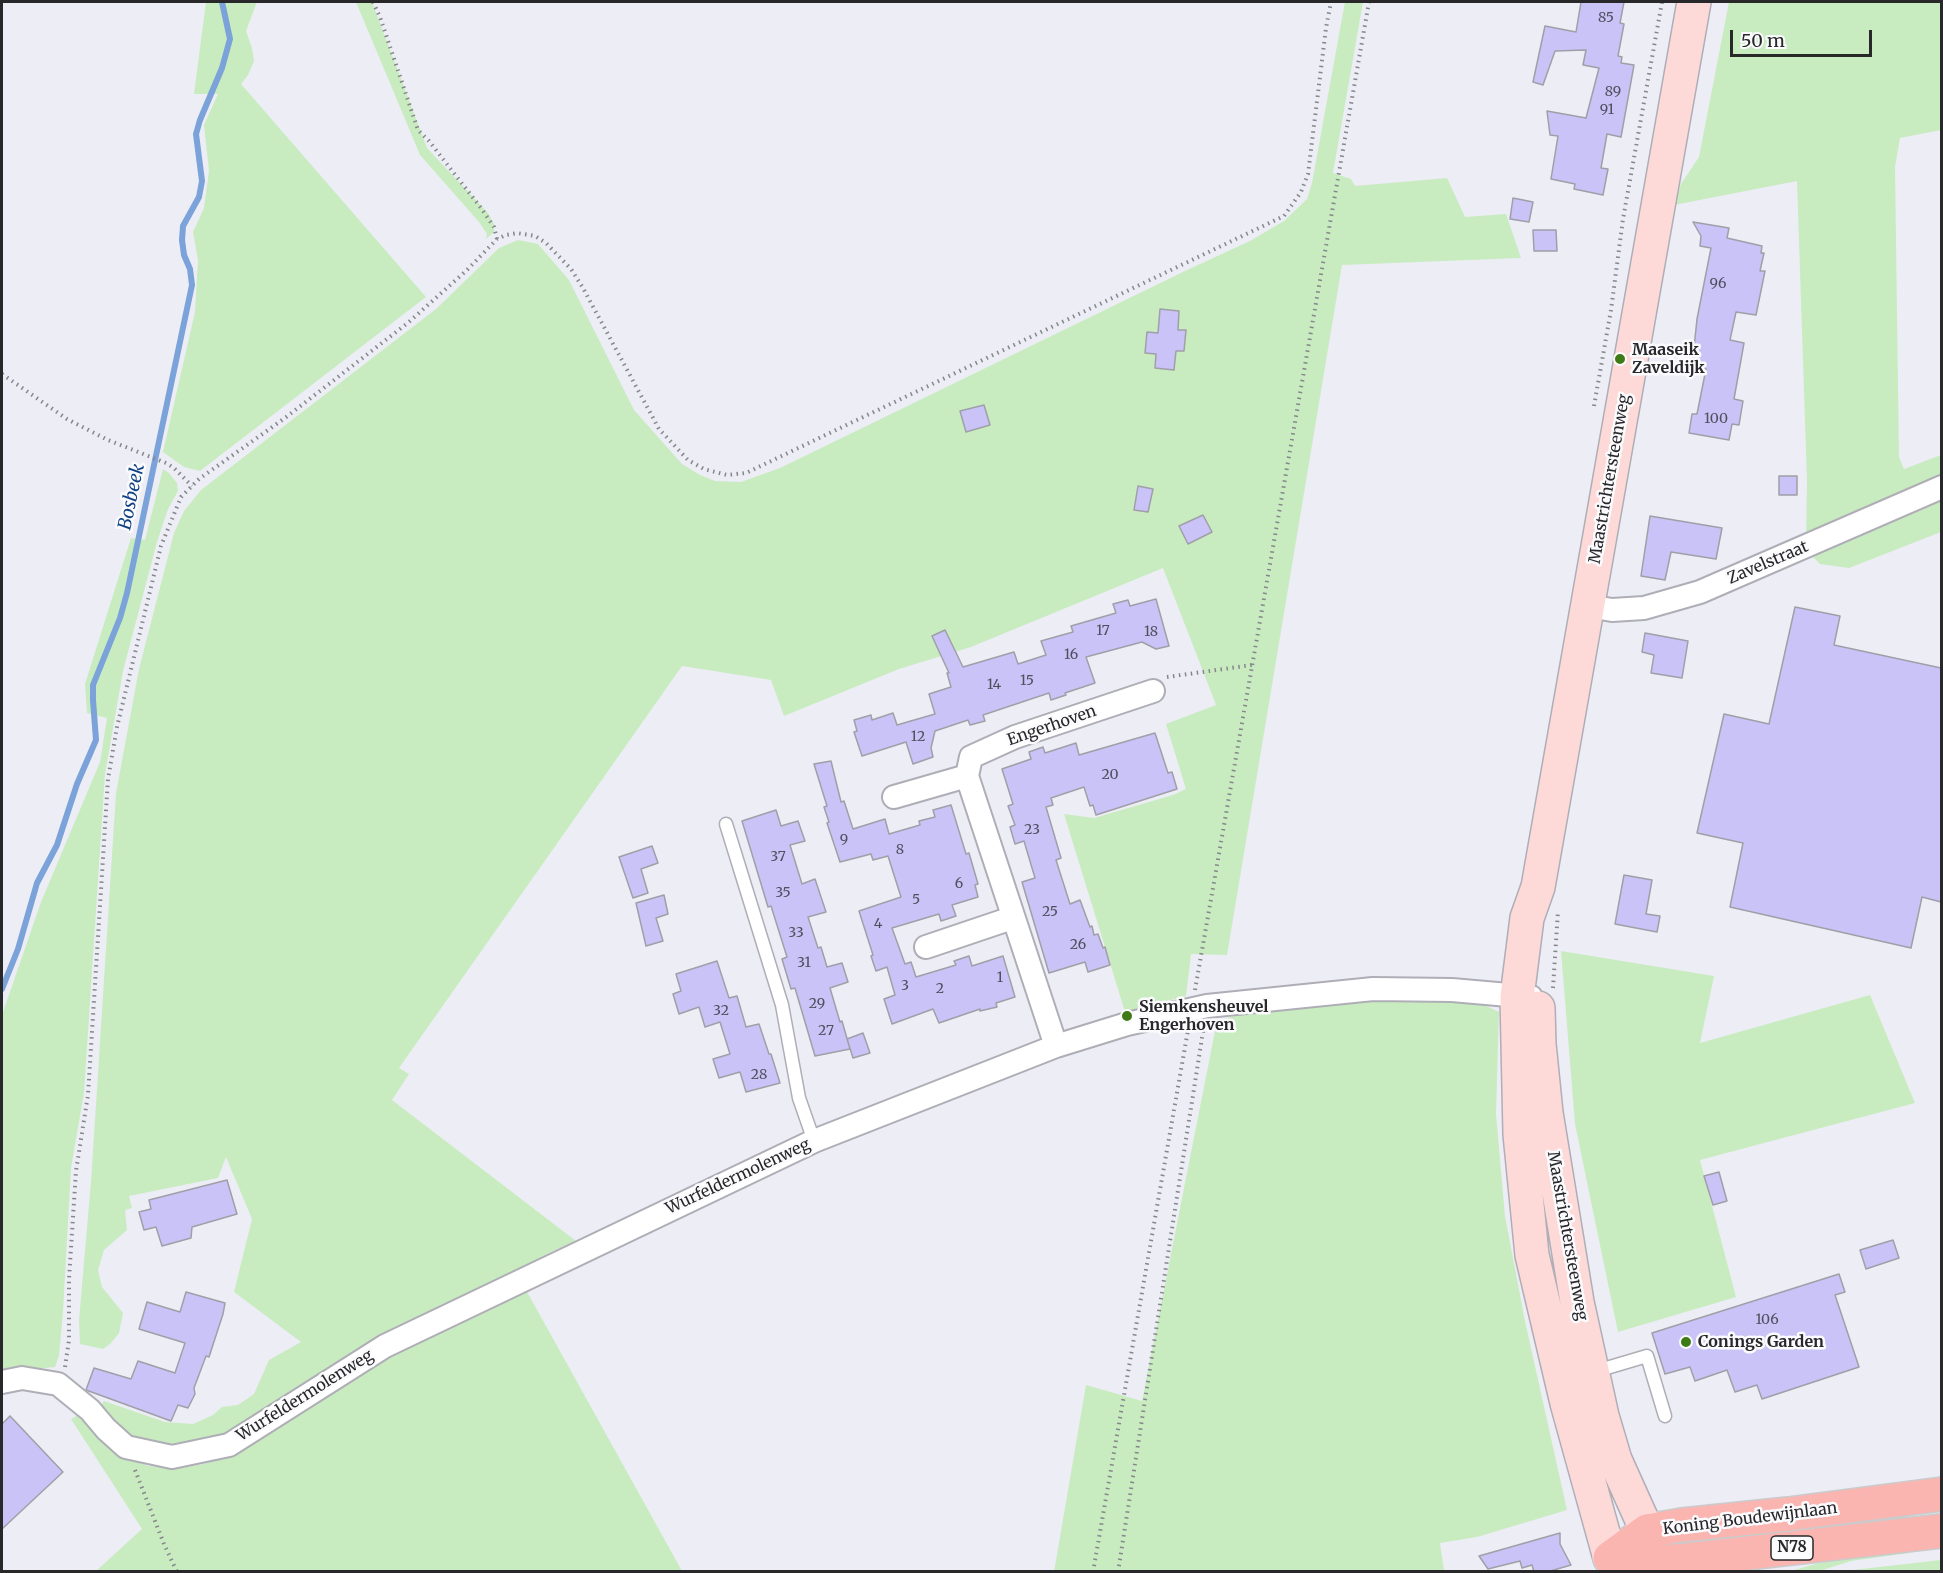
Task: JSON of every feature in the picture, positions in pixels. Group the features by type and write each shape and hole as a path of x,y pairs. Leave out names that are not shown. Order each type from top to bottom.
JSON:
{"main road":[{"name":"Maastrichtersteenweg","path":"1612,1565 1567,1403 1532,1255 1534,1132 1539,1044 1527,997 1527,918 1538,887 1694,2"},
{"name":"Maastrichtersteenweg","path":"1534,1132 1575,1290 1592,1372 1615,1460 1661,1567"},
{"name":"Koning Boudewijnlaan","path":"1612,1565 1647,1531 1941,1494"},
{"name":"Koning Boudewijnlaan","path":"1612,1565 1661,1567 1933,1532"},
{"path":"1769,1572 1797,1560 1891,1543 1933,1532"}],"street":[{"name":"Zavelstraat","path":"1588,606 1612,610 1644,608 1700,592 1941,487"},
{"name":"Engerhoven","path":"967,776 971,757 1015,737 1153,691"},
{"path":"894,797 967,776 1056,1046"},
{"path":"926,947 1012,918"},
{"name":"Wurfeldermolenweg","path":"126,1447 172,1457 229,1445 385,1346 814,1141 1056,1046 1127,1024 1200,1007 1373,990 1452,990 1527,997"},
{"path":"2,1382 22,1378 58,1384 90,1410 126,1447"}],"lane":[{"path":"726,824 782,1005 799,1098 814,1141"},
{"path":"1592,1372 1647,1356 1665,1416"}],"path":[{"path":"373,2 418,130 482,208 494,227 496,239"},
{"path":"58,1384 66,1364 69,1340 69,1279 75,1171 88,1095 108,779 117,727 161,546 181,497 199,479 285,418 409,322 466,271 496,239 517,233 535,236 546,243 571,269 659,429 688,460 704,469 727,475 746,473 1284,216 1301,192 1308,174 1331,2"},
{"path":"1118,1572 1252,664 1369,2"},
{"name":"Maastrichtersteenweg","path":"1593,413 1611,310 1623,219 1662,2"},
{"path":"2,374 67,419 108,440 166,463 192,486"},
{"path":"1153,691 1165,678 1252,664"},
{"path":"1093,1572 1200,1007"},
{"path":"126,1447 177,1572"}],"green space":[{"path":"206,2 257,2 246,31 254,61 241,84 426,297 200,471 184,467 163,452 195,312 198,260 193,232 204,208 209,171 204,125 218,94 194,94"},
{"path":"356,2 372,2 427,148 488,213 494,224 494,232 486,239 487,234 479,222 420,155"},
{"path":"1345,2 1363,2 1333,173 1351,179 1355,186 1447,178 1465,217 1506,214 1521,258 1342,265 1227,955 1191,954 1186,996 1125,1012 1064,814 1094,818 1173,795 1186,789 1166,724 1216,705 1163,568 971,647 899,669 784,716 771,680 682,666 399,1068 409,1074 392,1100 576,1241 448,1305 317,1378 217,1438 169,1448 135,1440 115,1425 98,1409 104,1401 165,1422 193,1424 213,1415 222,1407 238,1405 254,1394 269,1360 301,1342 234,1292 252,1219 226,1157 218,1178 129,1196 132,1208 125,1210 127,1230 104,1250 98,1270 102,1287 123,1313 119,1333 103,1349 80,1344 79,1320 91,1182 116,793 139,669 174,533 184,511 201,490 436,309 499,248 518,240 538,244 569,280 634,410 682,464 715,481 741,482 780,468 1250,241 1284,221 1307,199 1312,183"},
{"path":"1729,2 1941,2 1941,130 1900,138 1895,167 1899,457 1904,469 1941,455 1941,479 1806,540 1807,481 1797,181 1674,205 1681,184 1699,157"},
{"path":"163,469 177,483 178,491 168,509 157,542 123,671 105,774 84,1093 71,1168 59,1356 55,1367 2,1372 2,1015 41,902 100,762 107,718 87,713 85,684 131,538 145,540"},
{"path":"1941,495 1941,532 1849,568 1820,564 1811,555"},
{"path":"1561,951 1714,976 1700,1043 1870,995 1915,1103 1700,1160 1736,1297 1618,1332 1575,1124"},
{"path":"1367,1000 1475,1001 1499,1012 1496,1114 1505,1216 1525,1321 1567,1510 1477,1537 1440,1543 1444,1571 1054,1572 1086,1385 1142,1401 1217,1021 1265,1007"},
{"path":"526,1290 682,1571 96,1571 142,1529 71,1419 82,1413 134,1460 148,1466 180,1468 204,1464 248,1443 399,1352"},
{"path":"1908,1548 1909,1553 1851,1561 1819,1571 1787,1572 1848,1555"},
{"path":"1941,1560 1941,1571 1844,1571"}],"building":[{"path":"1581,2 1624,2 1620,23 1624,24 1618,56 1622,57 1621,63 1634,65 1621,137 1607,134 1601,168 1608,169 1603,195 1574,189 1575,184 1551,179 1558,136 1550,135 1547,111 1586,118 1599,68 1583,65 1586,50 1555,51 1543,85 1533,82 1545,26 1576,32"},
{"path":"1513,198 1533,202 1529,222 1510,219"},
{"path":"1693,222 1729,228 1727,238 1762,246 1761,253 1764,253 1760,271 1765,271 1756,315 1736,312 1730,340 1744,343 1734,399 1743,401 1739,425 1732,424 1729,440 1689,433 1692,414 1697,414 1706,369 1692,367 1697,319 1711,248 1700,246 1701,236"},
{"path":"1533,230 1556,230 1557,251 1534,251"},
{"path":"1160,309 1179,311 1178,330 1186,330 1184,351 1176,351 1174,370 1155,368 1156,354 1145,353 1147,332 1158,333"},
{"path":"984,405 990,425 966,432 960,411"},
{"path":"1779,476 1797,476 1797,495 1779,495"},
{"path":"1138,486 1153,489 1148,512 1134,510"},
{"path":"1203,515 1212,532 1188,544 1179,526"},
{"path":"1650,516 1722,528 1716,559 1671,552 1665,580 1641,576"},
{"path":"1156,599 1169,646 1156,649 1142,642 1086,657 1095,683 1051,700 1049,693 983,715 985,721 970,725 968,720 935,731 931,748 933,757 913,764 906,742 862,756 854,732 857,731 854,720 871,715 872,720 893,713 897,725 935,714 929,694 951,687 947,673 949,673 932,636 945,630 963,667 1014,652 1018,664 1046,655 1041,641 1073,632 1071,626 1116,613 1113,604 1128,600 1130,606"},
{"path":"1795,607 1840,616 1834,645 1941,668 1941,902 1922,897 1911,948 1730,907 1743,843 1697,833 1724,714 1769,724"},
{"path":"1645,633 1688,641 1682,678 1651,673 1654,655 1642,652"},
{"path":"1155,733 1168,773 1172,772 1177,789 1096,815 1093,805 1090,806 1084,787 1051,798 1053,805 1046,807 1061,858 1056,860 1070,904 1080,900 1094,935 1098,934 1103,948 1105,947 1110,965 1088,972 1085,962 1049,973 1022,882 1035,878 1024,841 1015,844 1010,827 1015,825 1008,806 1013,804 1002,769 1031,759 1029,752 1043,747 1045,753 1076,743 1079,755"},
{"path":"831,761 841,802 844,801 853,829 885,819 889,834 920,825 919,821 935,817 933,810 951,805 966,854 969,853 978,884 975,885 978,897 952,905 956,916 941,921 939,914 892,928 905,964 911,962 916,977 956,965 954,961 969,956 972,966 1003,956 1015,997 996,1003 997,1007 980,1011 980,1009 939,1023 933,1009 892,1024 884,999 895,995 887,967 876,971 859,911 901,897 888,856 873,860 871,854 840,862 827,823 829,822 824,807 827,806 814,764"},
{"path":"776,810 781,826 798,821 805,841 790,845 802,884 815,879 826,912 808,917 818,948 821,947 827,967 842,963 848,982 830,988 850,1049 815,1056 795,988 791,989 782,959 787,957 771,906 768,907 742,821"},
{"path":"652,846 658,863 641,869 648,893 633,898 619,857"},
{"path":"1624,875 1652,880 1646,914 1660,916 1657,932 1615,924"},
{"path":"664,895 668,914 656,918 663,941 646,946 636,903"},
{"path":"717,961 729,998 737,996 746,1027 759,1024 780,1083 746,1092 740,1072 719,1078 713,1059 730,1054 720,1022 705,1027 699,1007 679,1014 673,994 681,991 676,974"},
{"path":"863,1033 870,1053 853,1058 847,1039"},
{"path":"1719,1172 1727,1201 1713,1205 1704,1176"},
{"path":"227,1180 237,1214 192,1227 191,1238 162,1246 156,1227 144,1230 139,1212 151,1209 149,1200"},
{"path":"1893,1240 1899,1258 1866,1269 1860,1250"},
{"path":"1839,1274 1845,1292 1835,1295 1859,1367 1762,1399 1757,1385 1735,1392 1727,1370 1695,1381 1690,1367 1665,1374 1652,1333"},
{"path":"186,1292 225,1303 209,1357 206,1356 194,1388 195,1394 188,1408 178,1405 171,1421 86,1390 94,1368 131,1379 138,1361 175,1373 185,1343 139,1329 147,1302 180,1312"},
{"path":"10,1416 63,1472 2,1529 2,1424"},
{"path":"1560,1533 1560,1544 1571,1565 1547,1572 1534,1572 1532,1565 1522,1568 1520,1561 1488,1569 1479,1556"}],"waterway":[{"name":"Bosbeek","path":"2,989 18,949 37,883 57,845 77,784 96,740 93,685 120,618 127,593 192,285 190,269 184,255 183,226 199,197 202,181 196,134 222,68 230,39 222,2"}],"place":[{"name":"Maaseik Zaveldijk","path":"1620,359"},
{"name":"Siemkensheuvel Engerhoven","path":"1127,1016"},
{"name":"Conings Garden","path":"1686,1342"}]}
